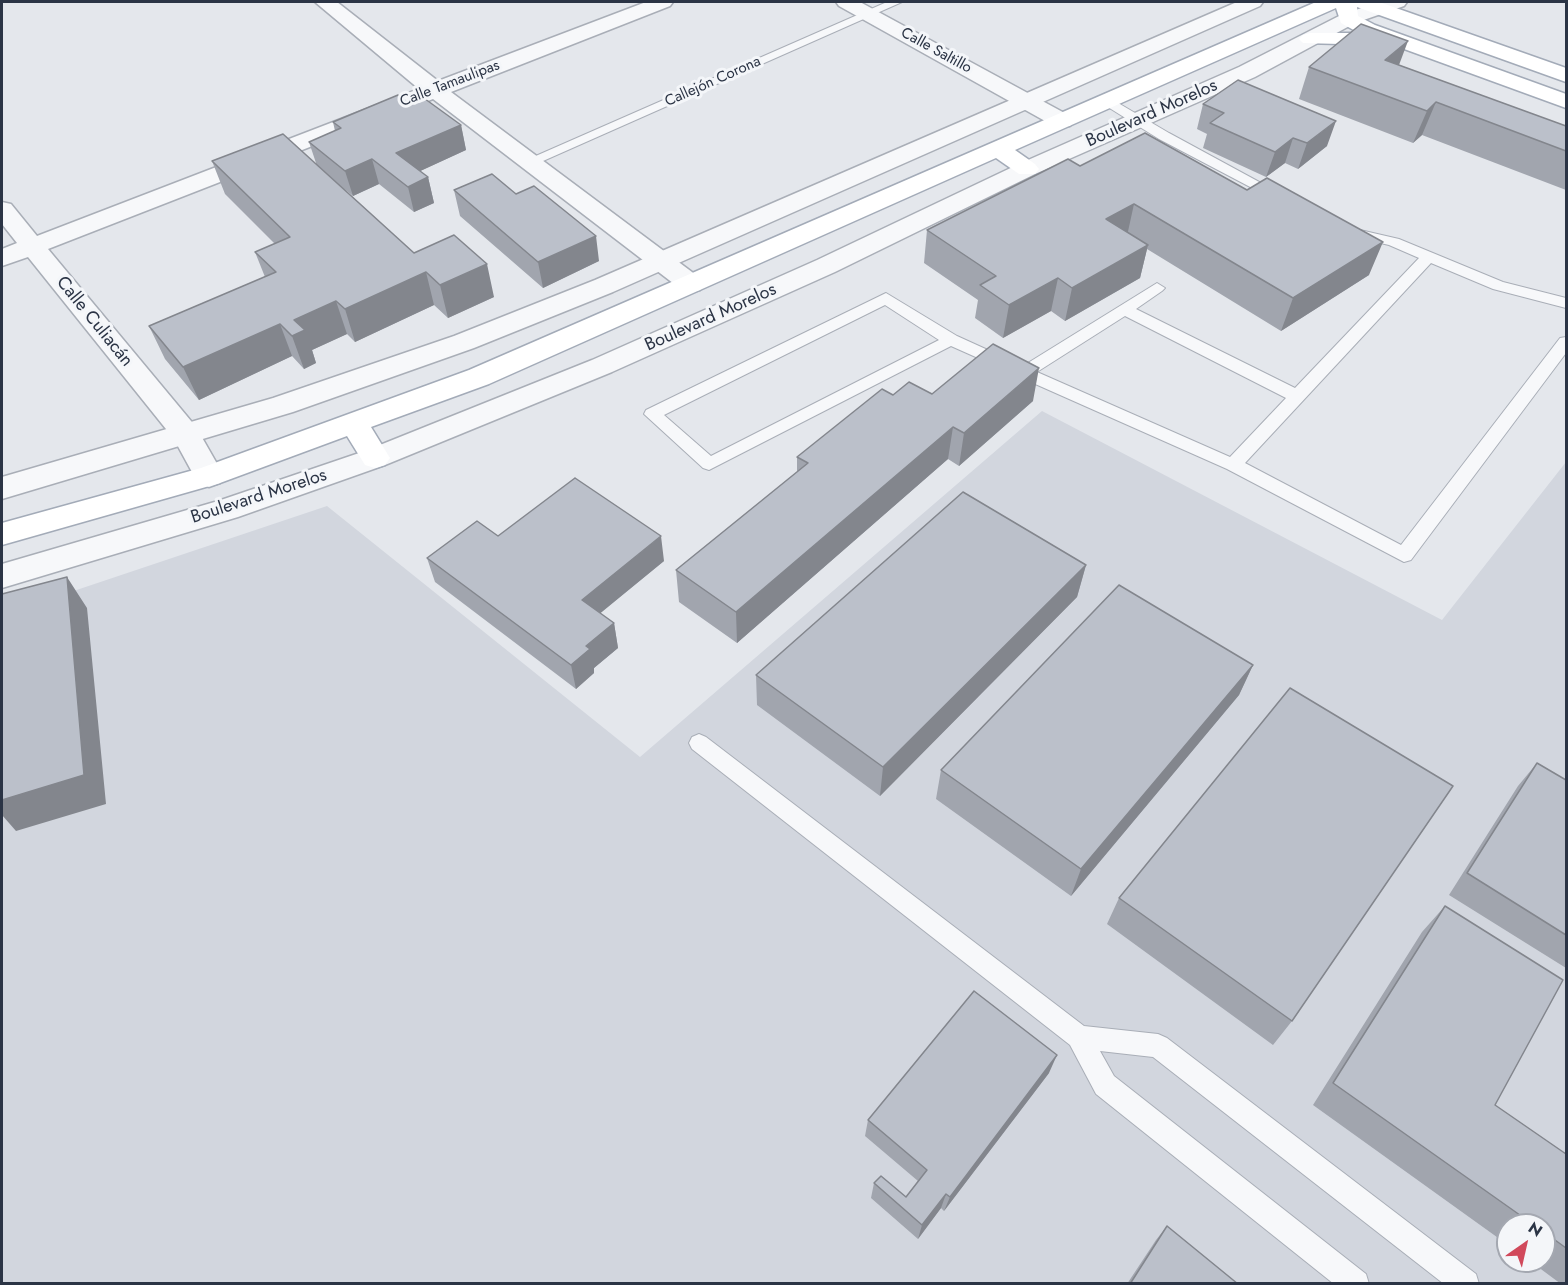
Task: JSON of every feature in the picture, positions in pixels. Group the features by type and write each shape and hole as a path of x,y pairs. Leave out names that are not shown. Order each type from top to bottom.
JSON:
{"main road":[{"path":"1361,6 1403,42"},
{"path":"1361,6 1566,75"},
{"name":"Boulevard Morelos","path":"2,534 209,476 479,377 1108,101 1361,6"},
{"path":"1310,39 1361,37 1403,42 1566,101"},
{"path":"998,149 1027,169"},
{"path":"354,423 375,458"}],"street":[{"path":"325,2 435,90 691,284"},
{"name":"Calle Tamaulipas","path":"2,258 663,2"},
{"name":"Calle Saltillo","path":"846,2 1062,122"},
{"path":"2,488 284,405 464,342 604,286 1253,2"},
{"name":"Boulevard Morelos","path":"2,576 227,508 375,458 602,366 718,315 1027,169 1246,72 1310,39 1361,6"},
{"name":"Calle Culiacán","path":"2,209 186,434 209,476"}],"lane":[{"name":"Callejón Corona","path":"529,162 896,2"},
{"path":"1108,101 1164,136 1289,202"},
{"path":"1331,224 1394,242 1427,258 1498,286 1566,303"},
{"path":"1233,465 1427,258"},
{"path":"1022,374 1157,288"},
{"path":"951,340 709,464 652,414 886,298 951,340 1022,374 1233,465 1404,555 1566,342"},
{"path":"1124,309 1297,396"},
{"path":"699,743 1079,1037 1105,1084 1356,1284"},
{"path":"1079,1037 1158,1046 1466,1284"}],"shaded area":[{"path":"1042,411 1442,620 1566,462 1566,1283 2,1283 2,615 327,506 640,757"}],"building":[{"path":"1361,24 1408,41 1385,60 1566,126 1566,151 1436,102 1427,111 1309,67"},
{"path":"1238,80 1336,121 1307,143 1293,138 1275,152 1210,123 1224,113 1203,104"},
{"path":"398,95 407,102 421,96 461,125 396,153 428,177 408,187 372,159 345,171 309,142 341,128 333,122"},
{"path":"1145,133 1247,190 1267,178 1383,242 1293,298 1134,204 1106,219 1148,245 1072,288 1058,278 1009,305 980,285 996,276 927,230 1068,159 1080,166"},
{"path":"283,134 414,253 454,235 487,264 440,285 426,272 345,309 336,301 294,320 305,330 292,336 280,324 183,367 149,326 276,272 255,252 290,237 212,161"},
{"path":"492,174 516,194 534,186 596,236 538,262 454,190"},
{"path":"993,344 1039,368 964,433 953,427 736,612 676,570 808,463 797,457 882,389 893,395 909,382 932,394"},
{"path":"575,478 661,536 582,600 614,623 586,646 590,649 571,665 427,558 477,521 498,536"},
{"path":"963,492 1086,565 883,767 756,675"},
{"path":"67,577 84,775 2,800 2,594"},
{"path":"1119,585 1253,665 1081,869 941,770"},
{"path":"1290,688 1453,786 1292,1021 1119,898"},
{"path":"1537,763 1566,780 1566,935 1467,873"},
{"path":"1445,906 1563,980 1495,1105 1566,1154 1566,1248 1556,1241 1556,1213 1517,1213 1333,1083"},
{"path":"974,991 1057,1055 950,1197 946,1194 922,1225 874,1183 881,1176 906,1197 927,1170 868,1120"},
{"path":"1167,1226 1238,1284 1130,1284"}]}
